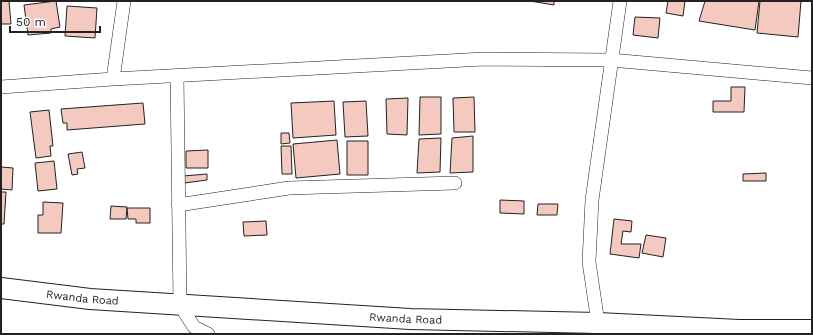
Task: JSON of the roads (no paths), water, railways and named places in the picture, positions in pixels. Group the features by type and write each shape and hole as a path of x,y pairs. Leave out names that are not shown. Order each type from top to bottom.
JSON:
{"highway":[{"name":"Rwanda Road","path":"1,288 90,299 410,319 598,328 812,330"}],"street":[{"path":"113,79 124,1"},
{"path":"598,328 589,262 592,200 620,1"},
{"path":"1,87 113,79 484,59 611,60 812,78"},
{"path":"177,76 180,305 194,327 208,334"},
{"path":"178,205 289,188 455,183"}]}
